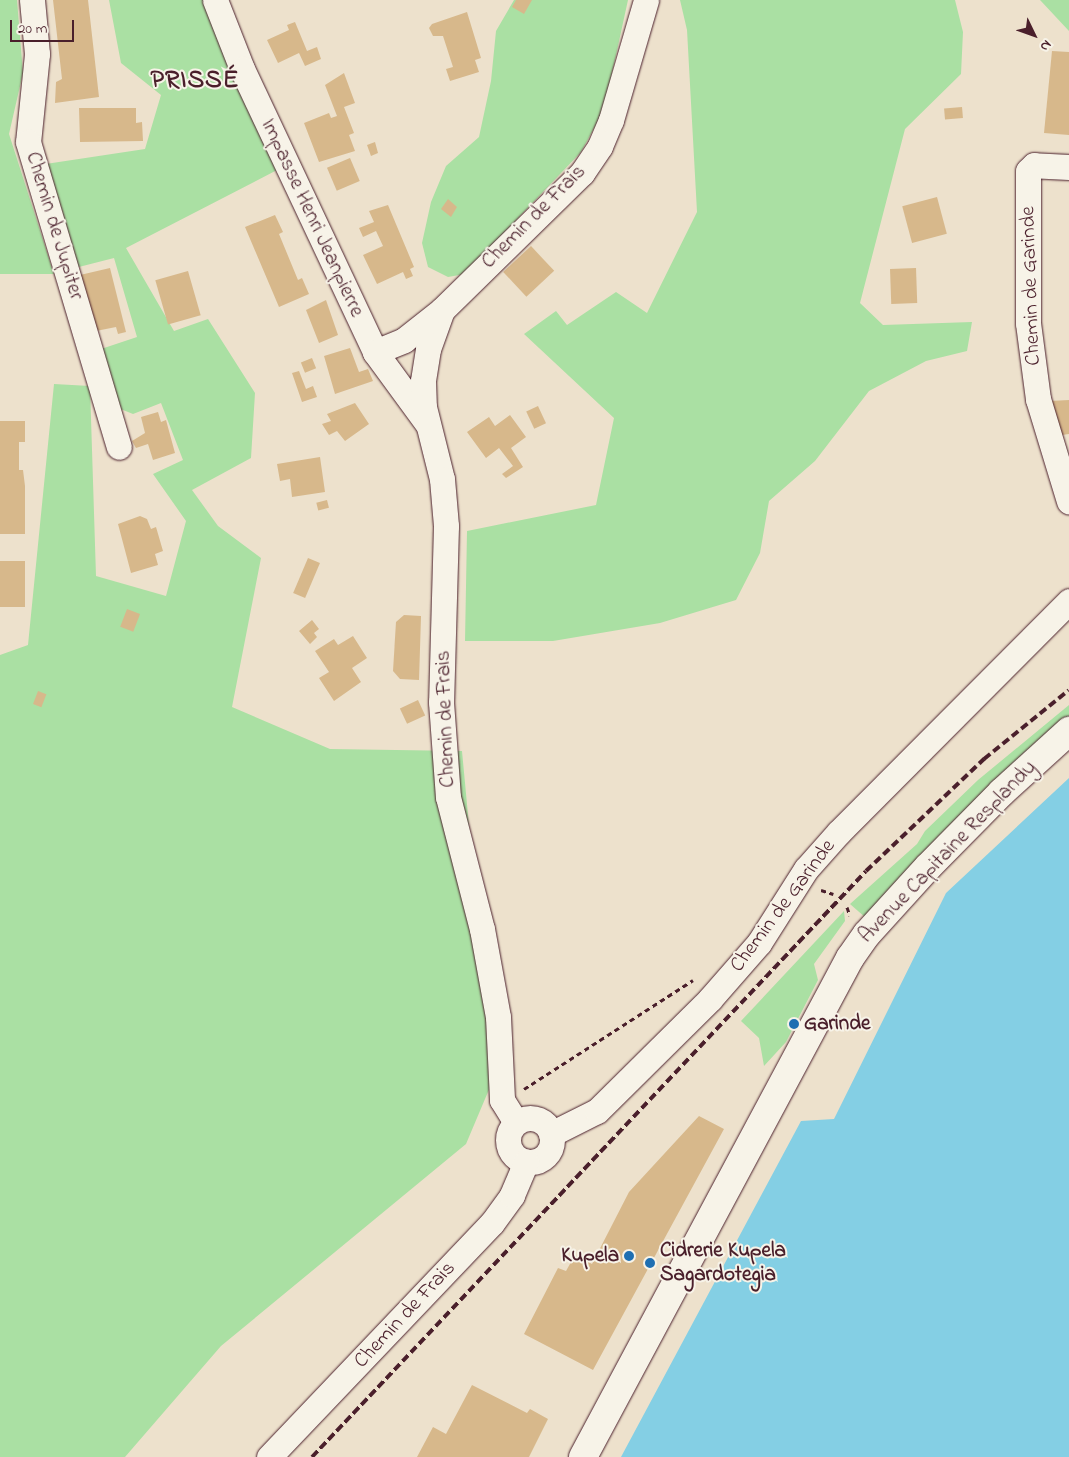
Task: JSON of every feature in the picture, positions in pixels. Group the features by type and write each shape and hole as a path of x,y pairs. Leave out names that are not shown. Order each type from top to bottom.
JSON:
{"main road":[{"name":"Avenue Capitaine Resplandy","path":"583,1457 850,958 867,934 928,867 1002,792 1069,731"}],"street":[{"name":"Chemin de Jupiter","path":"32,0 38,54 28,142 119,447"},
{"name":"Impasse Henri Jeanpierre","path":"215,0 242,69 375,352 428,425"},
{"name":"Chemin de Frais","path":"375,352 404,340 442,310 582,173 600,146 612,120 646,0"},
{"name":"Chemin de Garinde","path":"1069,167 1034,165 1028,171 1028,323 1038,399 1069,501"},
{"name":"Chemin de Frais","path":"442,310 428,349 424,381 428,425 442,479 446,526 442,702 448,797 482,929 498,1017 502,1100 516,1122"},
{"name":"Chemin de Garinde","path":"551,1134 597,1111 710,999 759,943 806,869 839,832 1069,601"},
{"path":"533,1118 541,1121 551,1134 552,1143 543,1158 526,1162 512,1153 508,1146 508,1137 516,1122 533,1118"},
{"name":"Chemin de Frais","path":"269,1457 492,1223 512,1196 526,1162"}],"path":[{"path":"502,1100 546,1076 695,979"}],"green space":[{"path":"0,0 17,0 23,73 9,134 54,274 0,274"},
{"path":"109,0 207,0 279,169 126,248 174,331 208,319 255,393 251,458 192,490 218,526 261,558 232,707 330,749 462,751 493,1080 466,1144 221,1346 125,1457 0,1457 0,655 28,645 54,384 90,386 96,576 166,596 186,521 153,474 183,460 161,403 133,414 113,406 101,349 137,337 114,258 71,269 39,165 145,149 161,95 121,63"},
{"path":"514,0 628,0 604,110 581,152 465,274 448,277 428,267 422,243 431,202 446,166 479,137 491,81 496,31"},
{"path":"680,0 955,0 963,32 961,74 905,129 860,303 883,325 972,322 967,351 926,361 869,391 815,461 769,501 760,553 736,600 660,623 553,641 465,641 467,531 596,505 614,418 524,334 556,311 567,325 616,292 647,313 697,212 687,30"},
{"path":"1040,0 1069,0 1069,31"},
{"path":"1069,705 1069,720 866,918 850,904 917,844 925,831 978,780"},
{"path":"844,911 845,921 814,964 818,980 786,1042 764,1066 759,1038 741,1021"}],"water":[{"path":"1069,778 1069,1457 621,1457 801,1121 834,1119 946,893"}],"building":[{"path":"53,0 88,0 99,97 55,103 56,82 62,79"},
{"path":"516,0 532,0 524,14 512,7"},
{"path":"467,12 481,58 475,60 479,72 450,81 446,69 453,67 443,36 433,36 429,28 432,24"},
{"path":"295,22 307,51 317,47 321,59 305,66 299,53 278,63 267,40 289,30 287,25"},
{"path":"1052,51 1069,52 1069,135 1044,133"},
{"path":"344,73 355,103 344,107 354,133 349,135 355,151 319,162 304,123 329,113 331,118 337,116 325,85"},
{"path":"962,107 963,118 945,120 944,109"},
{"path":"79,108 136,108 136,123 142,122 143,141 80,142"},
{"path":"375,142 378,153 371,156 367,145"},
{"path":"350,158 360,181 337,191 327,168"},
{"path":"937,197 947,234 912,243 902,206"},
{"path":"448,199 457,207 451,217 441,209"},
{"path":"388,205 414,267 410,269 413,276 406,279 403,272 377,284 363,255 383,246 376,231 363,237 359,228 374,222 369,211"},
{"path":"275,215 283,232 279,234 298,280 302,278 309,294 279,307 245,227"},
{"path":"531,246 554,271 526,297 503,272"},
{"path":"110,268 126,332 118,334 116,327 96,331 80,275"},
{"path":"916,268 917,303 891,304 890,269"},
{"path":"188,271 201,315 168,325 155,280"},
{"path":"326,300 338,335 319,343 306,310"},
{"path":"350,348 359,372 368,369 373,381 335,394 324,356"},
{"path":"312,358 316,368 305,373 301,362"},
{"path":"299,371 306,389 313,386 317,397 302,402 292,373"},
{"path":"1069,400 1069,434 1055,436 1050,401"},
{"path":"355,403 369,424 345,441 337,431 329,435 322,424 331,421 327,414"},
{"path":"538,406 546,423 534,429 526,411"},
{"path":"158,412 161,422 166,420 175,453 153,460 148,444 136,448 132,441 145,433 141,417"},
{"path":"510,415 526,437 511,448 523,467 506,478 502,474 513,466 499,448 486,458 467,432 489,417 495,426"},
{"path":"0,421 25,421 25,442 19,442 19,470 23,470 25,486 25,534 0,534"},
{"path":"320,457 325,492 292,497 290,479 280,481 277,464"},
{"path":"327,500 329,508 318,510 316,503"},
{"path":"140,516 147,519 151,529 156,527 163,551 155,554 158,565 131,573 118,524"},
{"path":"308,558 320,563 305,598 293,593"},
{"path":"0,561 25,561 25,607 0,607"},
{"path":"127,609 140,614 133,632 120,627"},
{"path":"404,615 421,616 419,680 400,679 393,671 396,622"},
{"path":"312,620 319,629 314,633 317,637 310,644 299,631"},
{"path":"353,636 367,658 352,668 361,682 334,701 319,678 329,672 315,651 334,639 338,645"},
{"path":"38,691 46,694 41,707 33,704"},
{"path":"418,700 425,715 407,724 400,708"},
{"path":"699,1116 724,1129 593,1370 524,1334 558,1268 566,1271 575,1255 592,1264 629,1192"},
{"path":"472,1385 527,1413 530,1409 548,1419 529,1457 417,1457 433,1427 446,1434"}],"railway":[{"path":"312,1457 866,871 984,759 1069,690"}],"place":[{"name":"Garinde","path":"794,1024"},
{"name":"Kupela","path":"629,1256"},
{"name":"Cidrerie Kupela Sagardotegia","path":"650,1263"}],"district":[{"name":"PRISSÉ","path":"195,82"}]}
